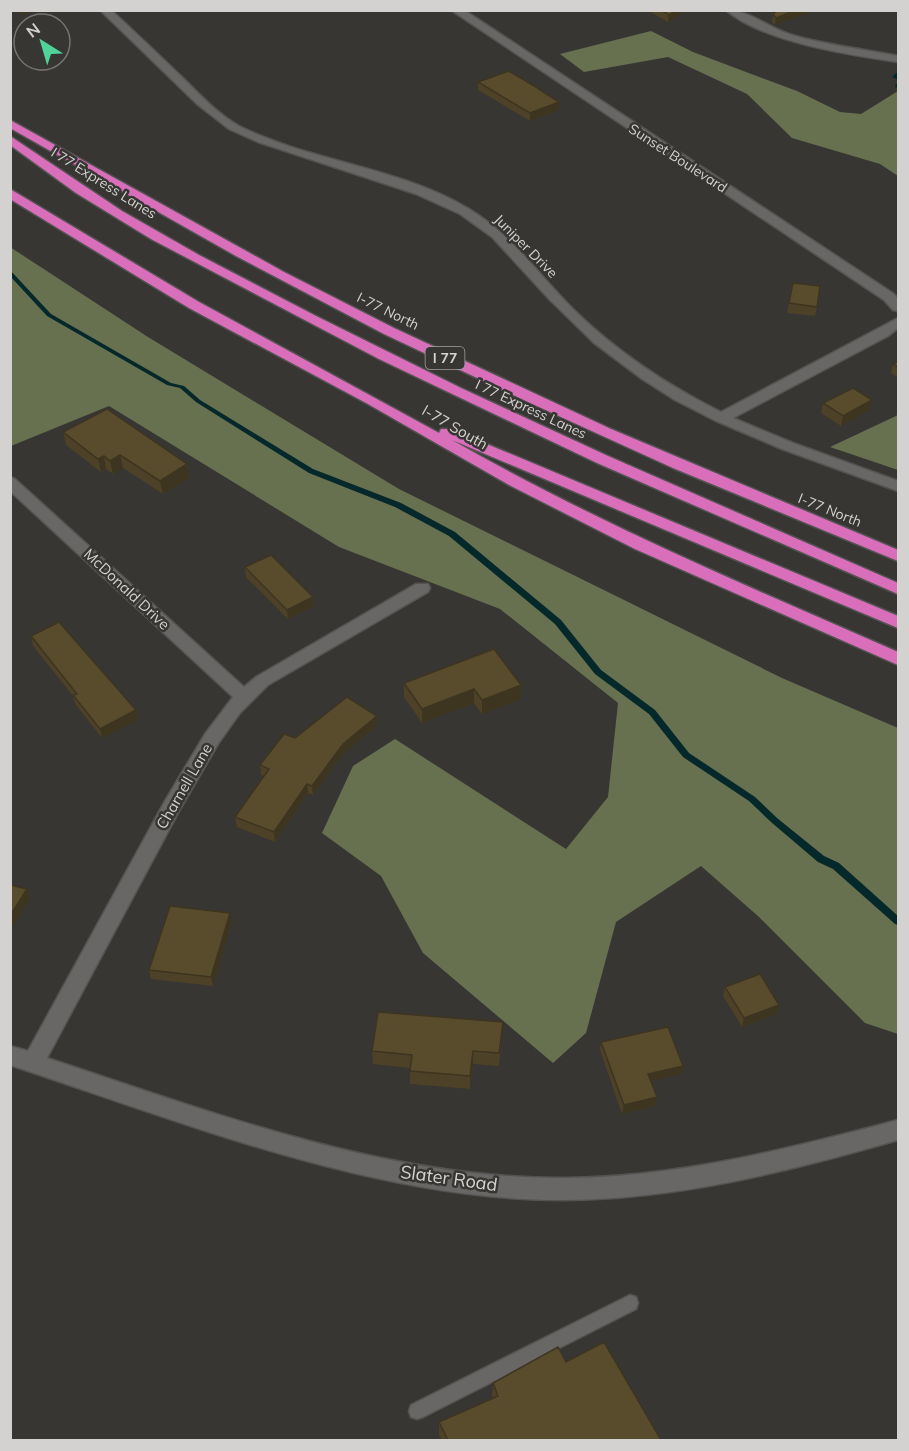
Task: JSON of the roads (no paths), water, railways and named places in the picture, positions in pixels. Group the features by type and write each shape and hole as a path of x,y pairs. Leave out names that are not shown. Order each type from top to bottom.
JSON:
{"highway":[{"name":"I-77 North","path":"10,123 224,245 439,355 646,450 898,556"},
{"name":"I 77 Express Lanes","path":"10,139 49,170 124,217 260,292 426,378 653,484 898,589"},
{"name":"I-77 South","path":"10,193 194,305 373,401 516,483 727,584 898,659"},
{"path":"373,401 898,622"}],"street":[{"name":"Juniper Drive","path":"105,10 201,102 233,128 262,140 420,191 472,217 496,234 579,321 615,354 664,388 721,418 793,448 898,486"},
{"name":"Sunset Boulevard","path":"456,10 889,297 898,307"},
{"path":"732,10 765,29 790,38 898,59"},
{"path":"721,418 883,333 898,322"},
{"name":"McDonald Drive","path":"10,482 243,696"},
{"name":"Charnell Lane","path":"33,1063 165,820 221,723 243,696 262,681 326,642 422,588"},
{"name":"Slater Road","path":"10,1055 338,1159 426,1178 517,1187 604,1187 710,1176 821,1151 898,1130"}],"lane":[{"path":"417,1412 630,1303"}],"waterway":[{"path":"898,74 895,77 898,79"},
{"path":"10,272 49,315 169,384 182,387 198,401 311,471 398,505 452,534 558,622 598,672 652,712 686,755 752,799 821,859 836,866 898,921"}]}
